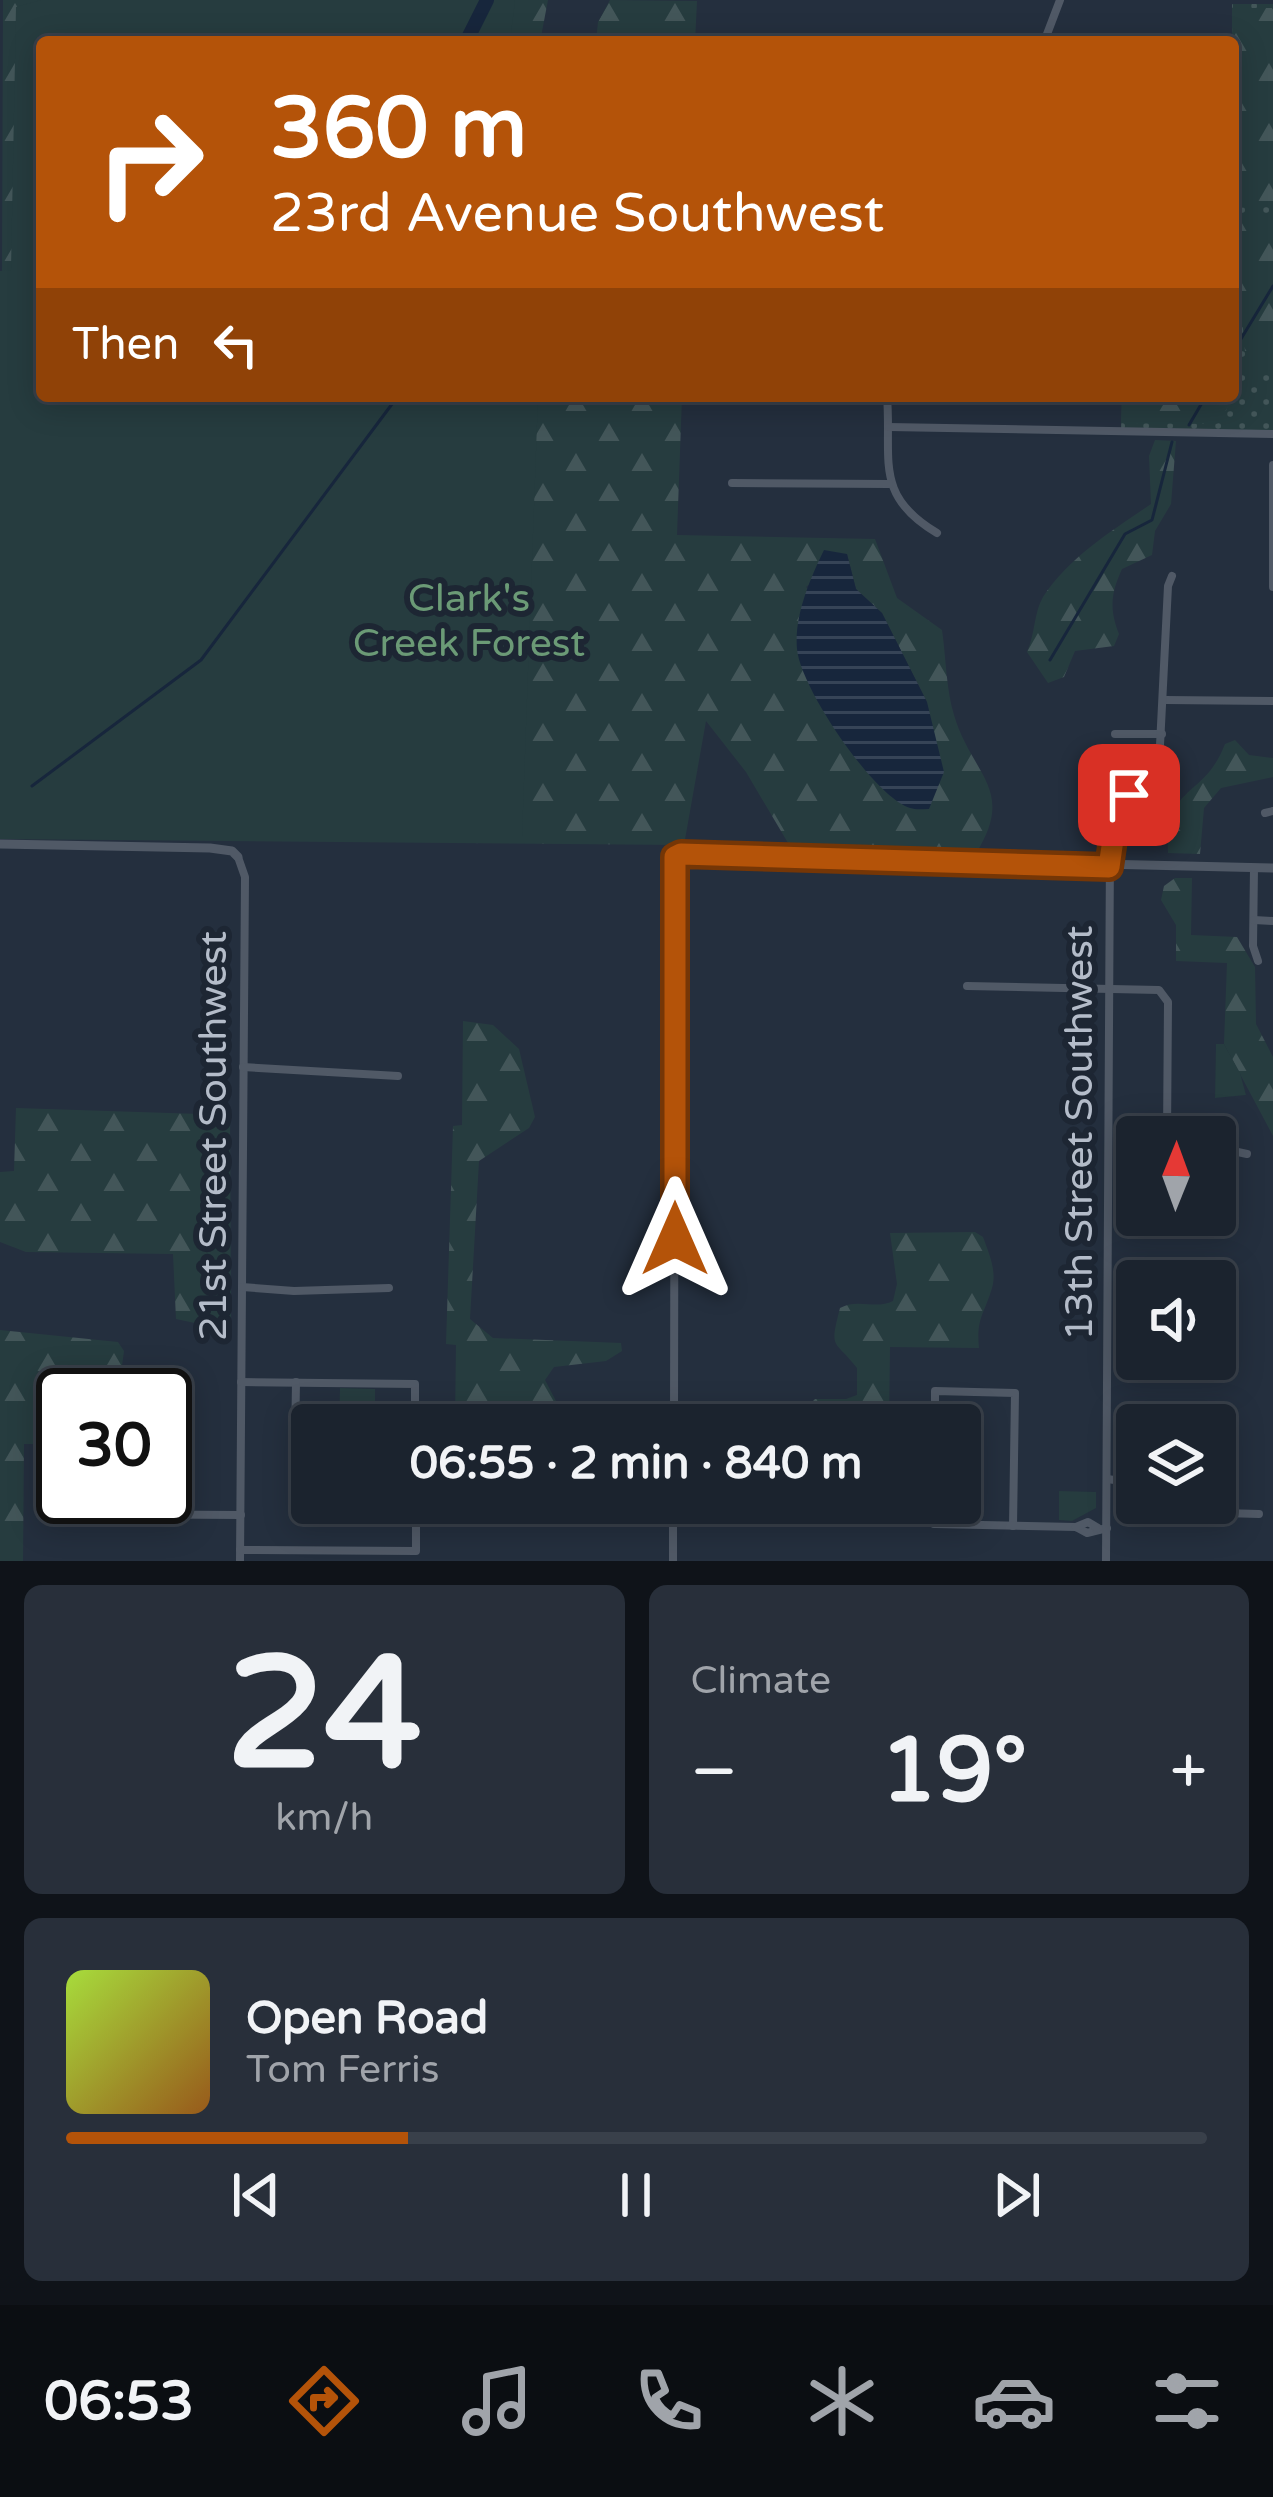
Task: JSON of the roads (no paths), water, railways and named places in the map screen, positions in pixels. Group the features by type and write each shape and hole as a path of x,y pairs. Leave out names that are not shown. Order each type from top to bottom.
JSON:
{"street":[{"path":"1046,36 1060,0"},
{"path":"888,402 890,484 913,516 937,533"},
{"path":"890,427 1273,434"},
{"path":"1273,465 1273,587"},
{"path":"732,483 890,484"},
{"name":"13th Street Southwest","path":"1106,1561 1102,1528 1107,1479 1109,867 1116,819 1153,766 1162,734 1167,598 1172,576"},
{"path":"1165,700 1273,701"},
{"path":"1115,734 1162,734"},
{"path":"0,844 209,848 232,851 238,857"},
{"name":"21st Street Southwest","path":"238,857 245,877 240,1555"},
{"path":"674,1404 675,857 1273,868"},
{"path":"1255,868 1253,951 1258,962"},
{"path":"1254,920 1273,921"},
{"path":"967,986 1155,989 1166,998 1167,1116"},
{"path":"243,1067 398,1076"},
{"path":"1236,1152 1247,1154"},
{"path":"242,1287 294,1291 389,1288"},
{"path":"241,1382 416,1384 416,1404"},
{"path":"296,1382 296,1404"},
{"path":"935,1404 935,1391 1015,1393 1013,1526"},
{"path":"1107,1479 1116,1480"},
{"path":"1236,1513 1259,1514"},
{"path":"192,1515 241,1515"},
{"path":"934,1524 1076,1527 1088,1522 1102,1528"},
{"path":"240,1555 416,1551 416,1524"},
{"path":"673,1561 674,1524"}],"water":[{"path":"824,550 847,554 856,589 882,613 927,702 944,772 929,809 910,808 877,783 824,713 801,666 798,624"}],"waterway":[{"path":"469,36 487,0"},
{"path":"1239,342 1273,286"},
{"path":"32,786 201,660 394,402"},
{"path":"1189,425 1202,402"},
{"path":"1050,660 1125,534 1152,520 1172,442"}],"park label":[{"name":"Clark's Creek Forest","path":"469,620"}]}
